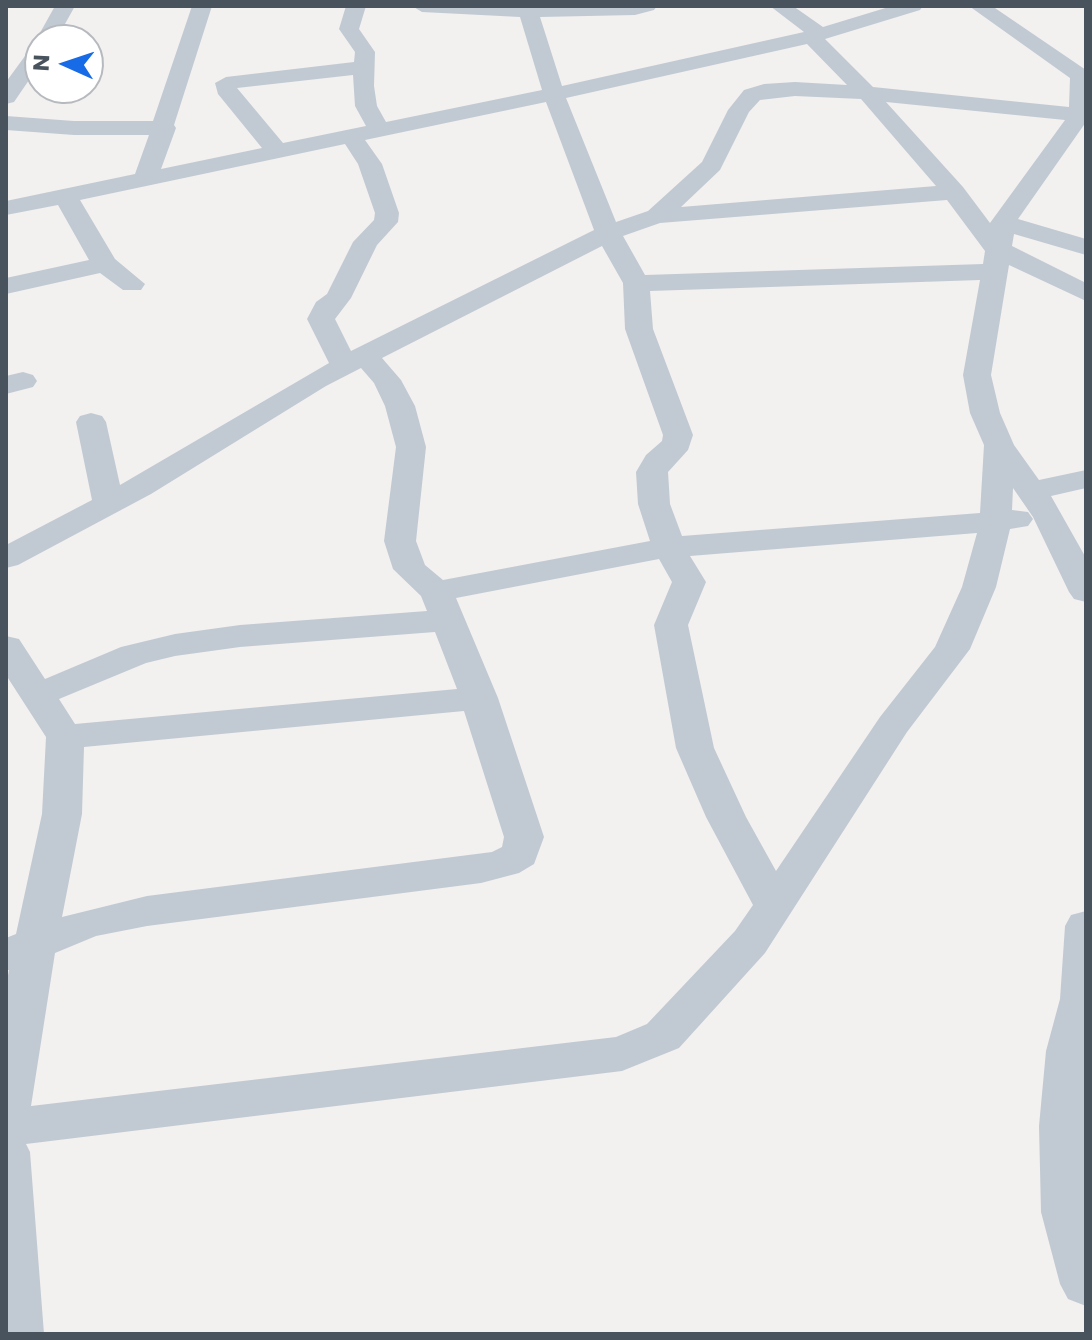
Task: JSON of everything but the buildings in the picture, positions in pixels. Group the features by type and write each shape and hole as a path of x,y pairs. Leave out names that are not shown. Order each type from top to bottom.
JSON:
{"street":[{"path":"55,24 65,6"},
{"path":"146,178 165,128 202,6"},
{"path":"356,6 349,29 365,52 363,86 366,106 379,129"},
{"path":"422,6 635,9 647,6"},
{"path":"780,6 815,35 954,192 996,260"},
{"path":"6,208 554,94 815,35 913,6"},
{"path":"979,6 1083,76 1083,115 1003,223 977,375 985,413 999,445 1049,517 1086,592"},
{"path":"527,8 554,94 608,233 636,283 639,329 678,435 677,444 657,462 652,472 654,504 669,547 689,582 671,625 695,748 726,817 774,905"},
{"path":"276,150 226,89 226,83 364,67"},
{"path":"6,97 24,72"},
{"path":"657,216 712,165 725,143 731,124 752,95 777,89 867,93 1083,115"},
{"path":"6,123 74,128 165,128"},
{"path":"21,949 88,923 147,911 481,869 505,863 520,854 524,837 480,698 443,606 410,569 400,541 411,447 400,406 387,380 356,362 321,319 326,308 338,298 366,242 386,222 387,213 370,164 350,135"},
{"path":"6,558 109,504 316,380 608,233 657,216 954,192"},
{"path":"65,196 105,264 132,284"},
{"path":"1003,223 1086,247"},
{"path":"636,283 996,260 1086,293"},
{"path":"6,286 105,264"},
{"path":"91,422 109,504"},
{"path":"6,1128 622,1054 663,1036 750,942 893,725 952,649 979,587 996,521 999,445"},
{"path":"1031,491 1086,479"},
{"path":"37,695 134,655 175,645 443,606 669,547 1049,517"},
{"path":"6,647 65,737 62,814 21,949 6,1119"},
{"path":"65,737 480,698"},
{"path":"1086,926 1084,999 1069,1051 1063,1126 1066,1212 1086,1284"},
{"path":"6,1152 18,1334"}]}
